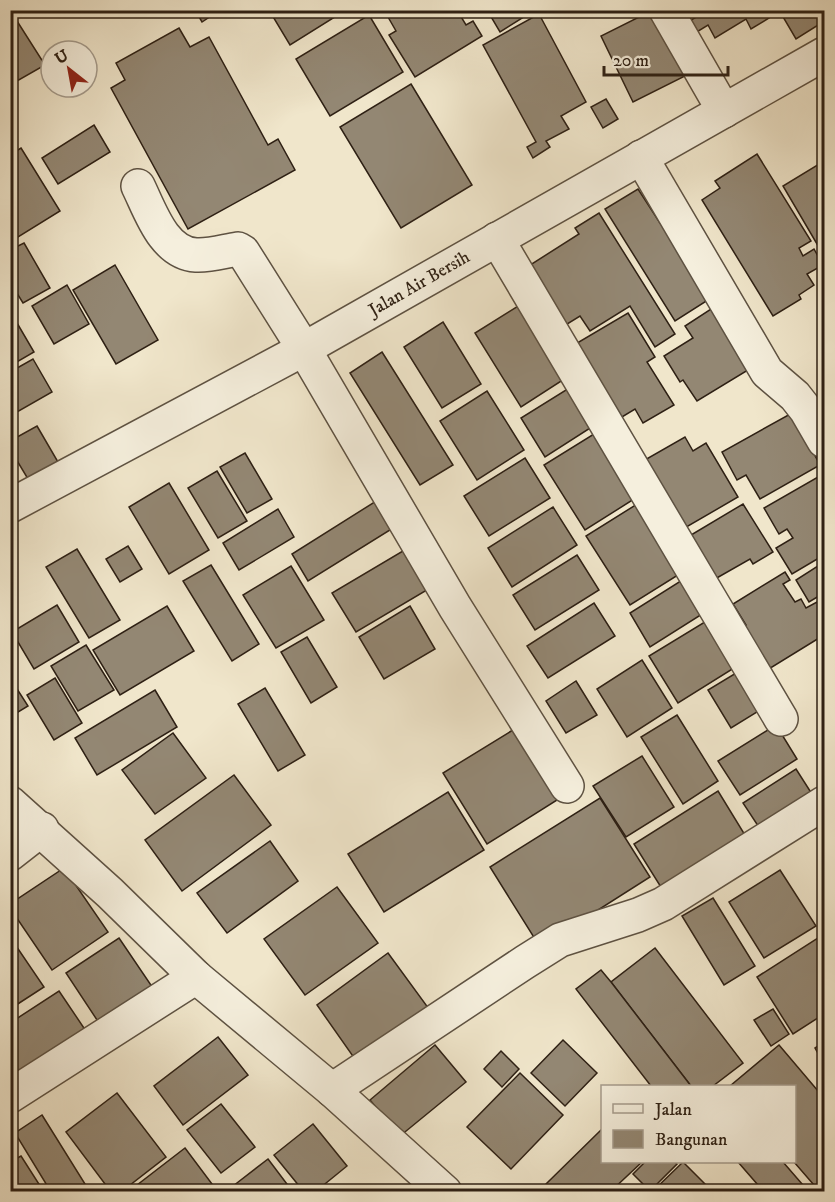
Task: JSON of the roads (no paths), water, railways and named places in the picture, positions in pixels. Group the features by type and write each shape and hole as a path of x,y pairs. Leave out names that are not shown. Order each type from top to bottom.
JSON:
{"street":[{"path":"666,10 724,111"},
{"name":"Jalan Air Bersih","path":"10,506 304,349 825,54"},
{"path":"641,157 766,372 795,396 825,441"},
{"path":"138,186 164,236 173,246 186,254 197,255 238,249 243,252 304,349 455,607 567,786"},
{"path":"497,239 781,719"},
{"path":"10,803 42,829 196,977 332,1090 416,1180 445,1191"},
{"path":"332,1090 560,940 638,915 663,904 825,803"},
{"path":"10,854 42,829"},
{"path":"10,1096 196,977"}]}
